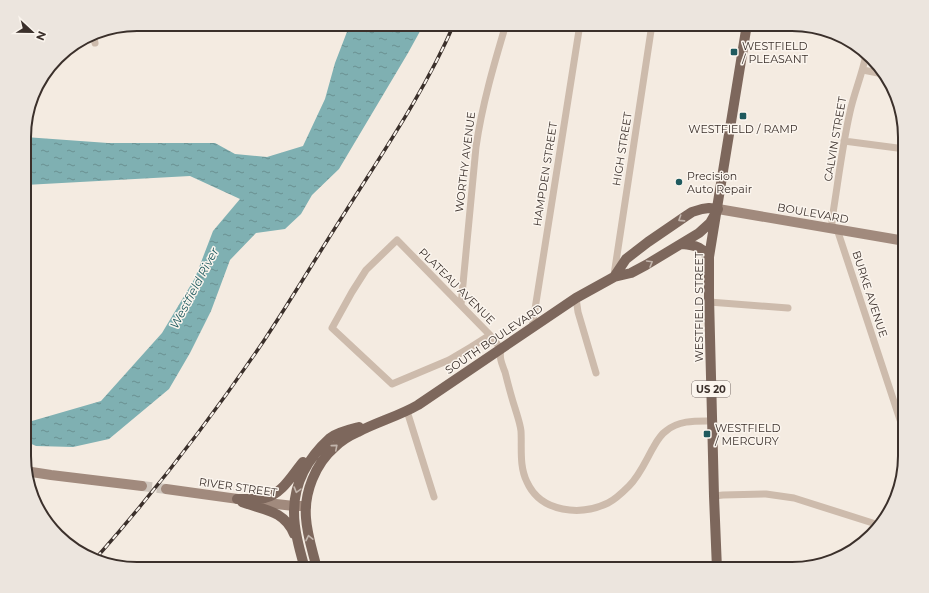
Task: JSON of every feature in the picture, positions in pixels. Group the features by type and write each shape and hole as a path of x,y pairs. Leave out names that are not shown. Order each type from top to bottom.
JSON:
{"main road":[{"name":"WESTFIELD STREET","path":"717,562 709,263 711,242 718,209 746,31"},
{"name":"SOUTH BOULEVARD","path":"315,562 307,525 306,506 314,476 330,451 338,444 358,432 407,411 425,400 576,298 614,277 631,273 682,244 708,226 718,209 709,208 692,212 626,259 614,277"},
{"name":"BOULEVARD","path":"718,209 898,240"},
{"path":"682,244 695,246 702,250 707,255 709,263"},
{"name":"SOUTH BOULEVARD","path":"300,549 295,530 294,500 300,480 314,456 331,437 353,428 387,419"},
{"path":"237,499 262,498 275,494 283,487 313,451 331,437"},
{"path":"32,472 51,476 142,486"},
{"name":"RIVER STREET","path":"166,489 294,506 306,506"},
{"path":"237,499 268,510 286,522 293,532 303,562"}],"street":[{"name":"WORTHY AVENUE","path":"461,305 479,126 504,31"},
{"name":"HAMPDEN STREET","path":"532,328 579,31"},
{"name":"HIGH STREET","path":"614,277 651,31"},
{"name":"CALVIN STREET","path":"835,229 832,219 844,141 852,102 865,60"},
{"path":"863,70 876,73"},
{"path":"844,141 898,148"},
{"name":"BURKE AVENUE","path":"835,229 898,414"},
{"name":"PLATEAU AVENUE","path":"490,335 449,360 392,384 332,328 366,270 397,240 490,335 500,349"},
{"path":"576,298 578,312 596,373"},
{"path":"709,302 788,308"},
{"path":"500,349 500,357 519,423 525,479 536,496 556,508 581,510 598,507 608,502 622,494 633,482 658,439 667,429 686,422 712,421"},
{"path":"407,411 434,497"},
{"path":"714,496 766,494 794,498 874,523"}],"water":[{"name":"Westfield River","path":"347,31 420,31 339,169 312,195 301,214 285,229 256,233 230,260 211,311 190,353 169,389 109,439 73,447 36,446 31,444 31,421 101,401 162,333 195,278 213,231 240,199 190,176 31,185 31,137 108,143 215,143 235,154 267,157 303,146 325,99 335,63"}],"tunnel":[{"path":"142,486 166,489"}],"railway":[{"path":"99,555 183,452 224,398 263,342 403,121 443,49 451,31"}],"place":[{"name":"WESTFIELD / PLEASANT","path":"734,52"},
{"name":"WESTFIELD / RAMP","path":"743,116"},
{"name":"Precision Auto Repair","path":"679,182"},
{"name":"WESTFIELD / MERCURY","path":"707,434"}]}
